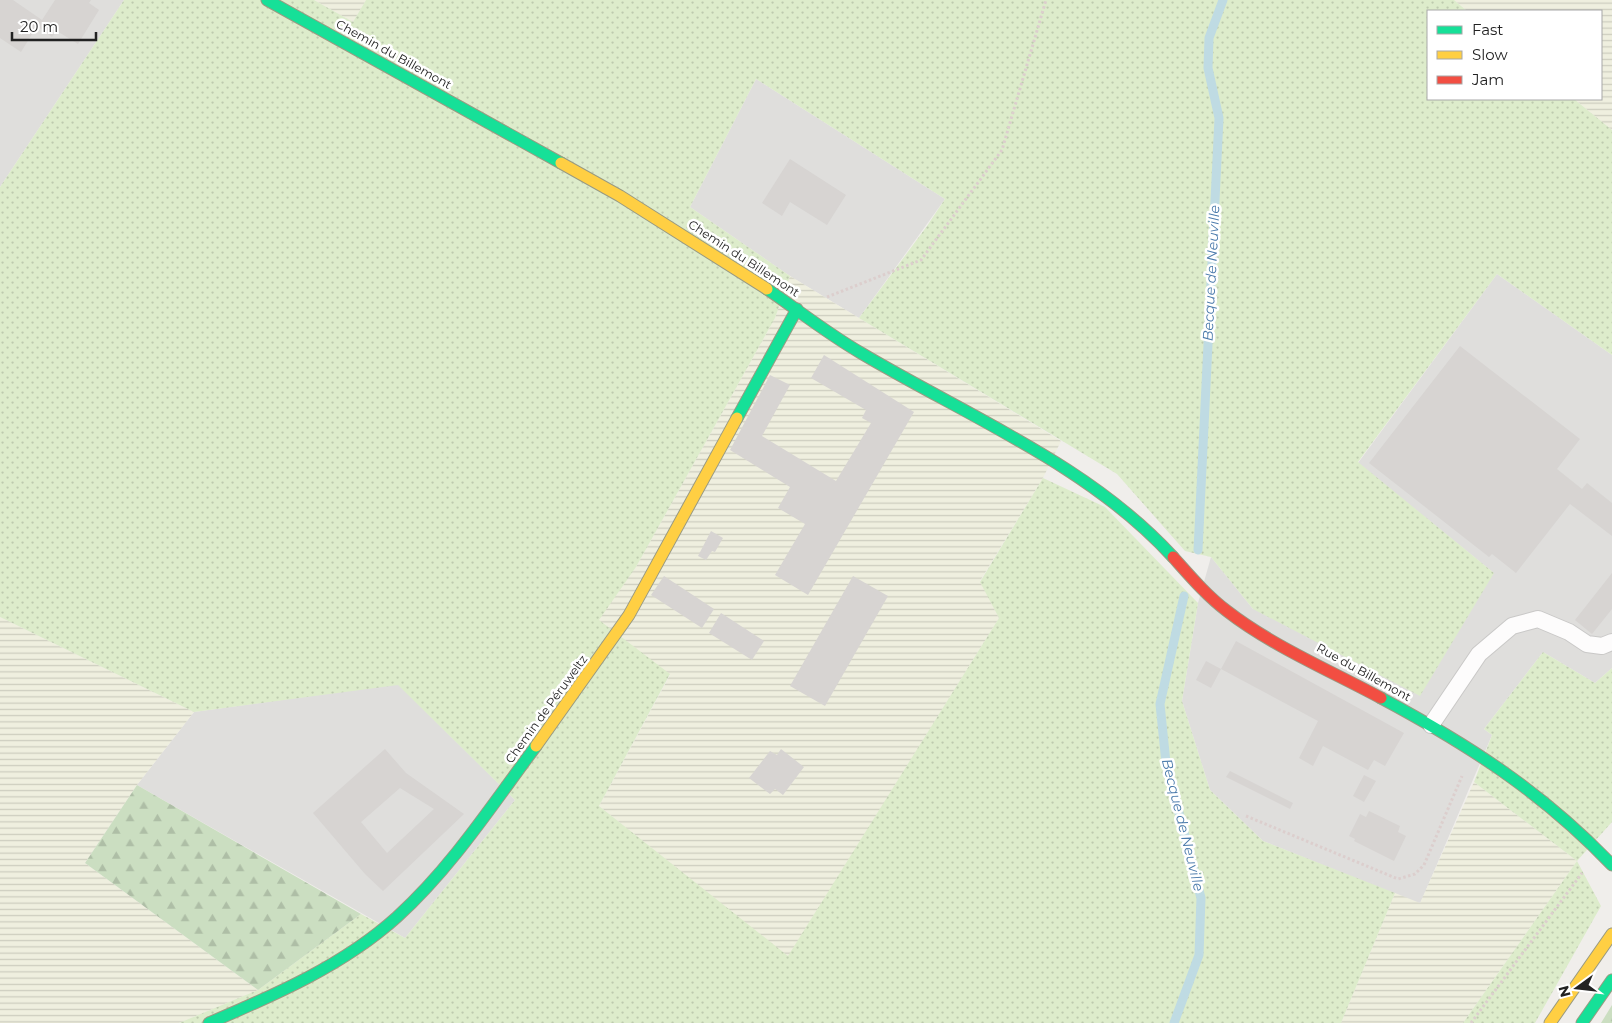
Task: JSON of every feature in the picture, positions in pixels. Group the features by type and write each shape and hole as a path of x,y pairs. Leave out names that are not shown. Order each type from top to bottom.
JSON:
{"street":[{"name":"Chemin du Billemont","path":"267,0 465,108 620,196 737,268 859,352 1082,478 1105,494 1144,527 1186,570"},
{"name":"Chemin de Péruweltz","path":"209,1023 258,1001 322,967 374,935 414,900 462,847 605,652 629,615 797,309"},
{"name":"Rue du Billemont","path":"1186,570 1212,599 1238,619 1431,725 1473,750 1535,793 1593,828"},
{"name":"Rue du Billemont","path":"1535,793 1599,850 1612,865"},
{"path":"1550,1023 1612,934"},
{"path":"1582,1023 1612,980"}],"lane":[{"path":"1431,725 1479,654 1512,626 1538,619 1570,632 1587,644 1602,646 1612,642"}],"path":[{"path":"797,309 921,260 1002,150 1046,0"},
{"path":"1246,816 1398,879 1415,874 1424,865 1473,750"},
{"path":"1471,1023 1599,850"}],"shaded area":[{"path":"0,0 124,0 0,187"},
{"path":"756,79 945,199 859,318 790,276 690,207"},
{"path":"1497,274 1612,355 1612,668 1595,683 1543,652 1484,729 1492,735 1420,904 1263,841 1210,790 1182,701 1198,603 1211,557 1253,609 1494,573 1358,463"},
{"path":"398,684 515,800 405,938 137,785 194,712"}],"green space":[{"path":"124,0 314,0 353,22 366,0 1454,0 1466,10 1427,10 1427,100 1575,100 1612,130 1612,355 1497,274 1358,462 1494,573 1420,696 1253,609 1211,557 1185,551 1117,474 859,318 945,199 756,79 690,207 790,276 775,318 636,567 599,620 670,674 599,806 788,956 999,618 980,582 1043,478 1105,507 1198,603 1182,701 1210,790 1263,841 1395,893 1341,1023 179,1023 258,990 361,914 405,938 515,800 398,685 194,712 0,617 0,187"},
{"path":"314,0 366,0 353,22"},
{"path":"1454,0 1612,0 1612,130 1575,100 1602,100 1602,10 1466,10"},
{"path":"790,276 1061,441 1043,478 980,581 999,618 788,957 599,806 670,675 598,620 636,567 775,318"},
{"path":"0,617 194,712 137,785 85,863 258,990 179,1023 0,1023"},
{"path":"1543,652 1595,683 1612,668 1612,822 1577,861 1474,782 1492,735 1484,729"},
{"path":"1474,782 1577,861 1463,1023 1341,1023 1395,893 1420,903"},
{"path":"137,785 361,914 258,990 85,863"},
{"path":"1577,861 1601,906 1535,1023 1463,1023"},
{"path":"1612,1005 1612,1023 1601,1023"}],"building":[{"path":"0,0 13,0 42,20 55,0 91,0 89,3 99,10 78,44 57,31 52,37 37,26 21,52 0,38"},
{"path":"790,159 846,195 827,225 790,202 782,216 762,203"},
{"path":"1460,346 1580,439 1557,469 1582,489 1587,483 1612,503 1612,536 1570,504 1516,573 1492,554 1489,557 1369,463"},
{"path":"824,355 914,412 808,595 775,575 805,524 778,508 790,487 730,450 770,375 790,385 762,436 836,481 871,423 862,418 866,410 811,378"},
{"path":"711,531 723,538 715,552 712,551 706,560 698,556"},
{"path":"1612,573 1612,609 1592,634 1575,620"},
{"path":"664,576 714,609 702,628 651,595"},
{"path":"853,576 888,596 825,706 790,686"},
{"path":"721,613 764,641 752,660 709,633"},
{"path":"1236,641 1404,733 1385,766 1374,760 1368,770 1323,746 1313,766 1299,758 1318,721 1221,669"},
{"path":"1206,661 1221,669 1211,688 1196,680"},
{"path":"385,749 406,773 464,814 383,891 365,874 313,813","holes":["400,788 434,809 387,853 361,822"]},
{"path":"781,749 804,767 783,795 775,789 770,794 749,778 770,751 777,755"},
{"path":"1230,771 1293,803 1290,809 1226,777"},
{"path":"1364,775 1376,781 1364,802 1353,796"},
{"path":"1369,811 1400,826 1398,832 1406,836 1394,861 1354,841 1355,839 1349,836 1360,814 1366,817"}],"waterway":[{"name":"Becque de Neuville","path":"1198,550 1219,118 1208,68 1209,38 1223,0"},
{"name":"Becque de Neuville","path":"1174,1023 1199,955 1201,898 1166,763 1160,704 1184,596"}],"traffic: fast":[{"path":"267,0 561,163"},
{"path":"767,289 849,346 1025,444 1065,469 1104,495 1140,524 1173,557"},
{"path":"737,418 797,309"},
{"path":"1381,698 1474,752 1531,792 1586,839 1612,865"},
{"path":"209,1023 308,978 355,950 397,917 417,898 454,856 536,746"},
{"path":"1582,1023 1612,980"}],"traffic: slow":[{"path":"561,163 620,196 767,289"},
{"path":"536,746 629,615 737,418"},
{"path":"1550,1023 1612,934"}],"traffic: jam":[{"path":"1173,557 1199,586 1244,624 1282,647 1381,698"}]}
